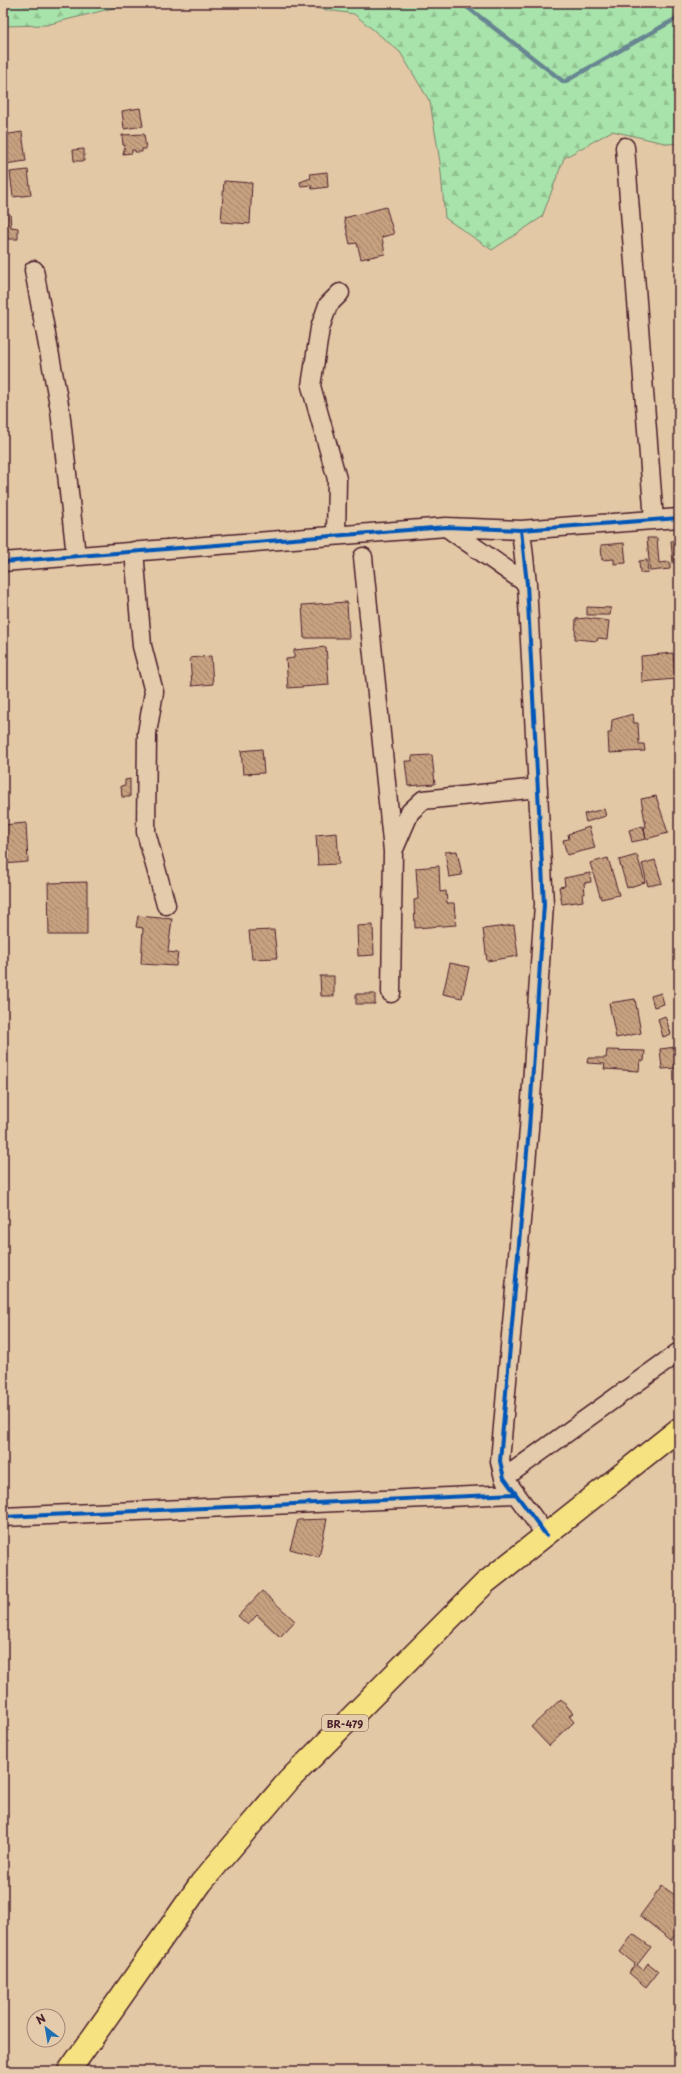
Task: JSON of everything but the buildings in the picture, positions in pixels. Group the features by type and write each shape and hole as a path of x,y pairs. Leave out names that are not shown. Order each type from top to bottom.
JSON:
{"main road":[{"name":"BR-479","path":"69,2071 201,1883 289,1780 485,1583 679,1429"}],"street":[{"path":"625,147 654,520"},
{"path":"34,270 60,410 76,556"},
{"path":"336,535 337,479 311,386 320,328 328,305 340,293"},
{"path":"3,562 446,527 521,530 679,518"},
{"path":"446,527 527,584"},
{"path":"521,530 527,584 544,904 528,1129 500,1461 504,1478 546,1535"},
{"path":"134,551 142,646 154,692 147,733 146,832 166,905"},
{"path":"363,557 393,851 391,993"},
{"path":"393,851 410,812 423,800 538,788"},
{"path":"504,1478 679,1352"},
{"path":"3,1517 516,1494"}],"green space":[{"path":"3,3 206,3 125,5 46,25 3,26"},
{"path":"264,3 679,3 679,143 669,144 612,131 564,158 542,217 492,250 445,218 440,162 430,102 400,52 354,14 295,5"}],"waterway":[{"path":"462,3 564,82 679,17"}],"cycle path":[{"path":"3,562 446,527 521,530 679,518"},
{"path":"521,530 527,584 544,904 529,1129 500,1461 504,1478 546,1535"},
{"path":"3,1517 516,1494"}]}
